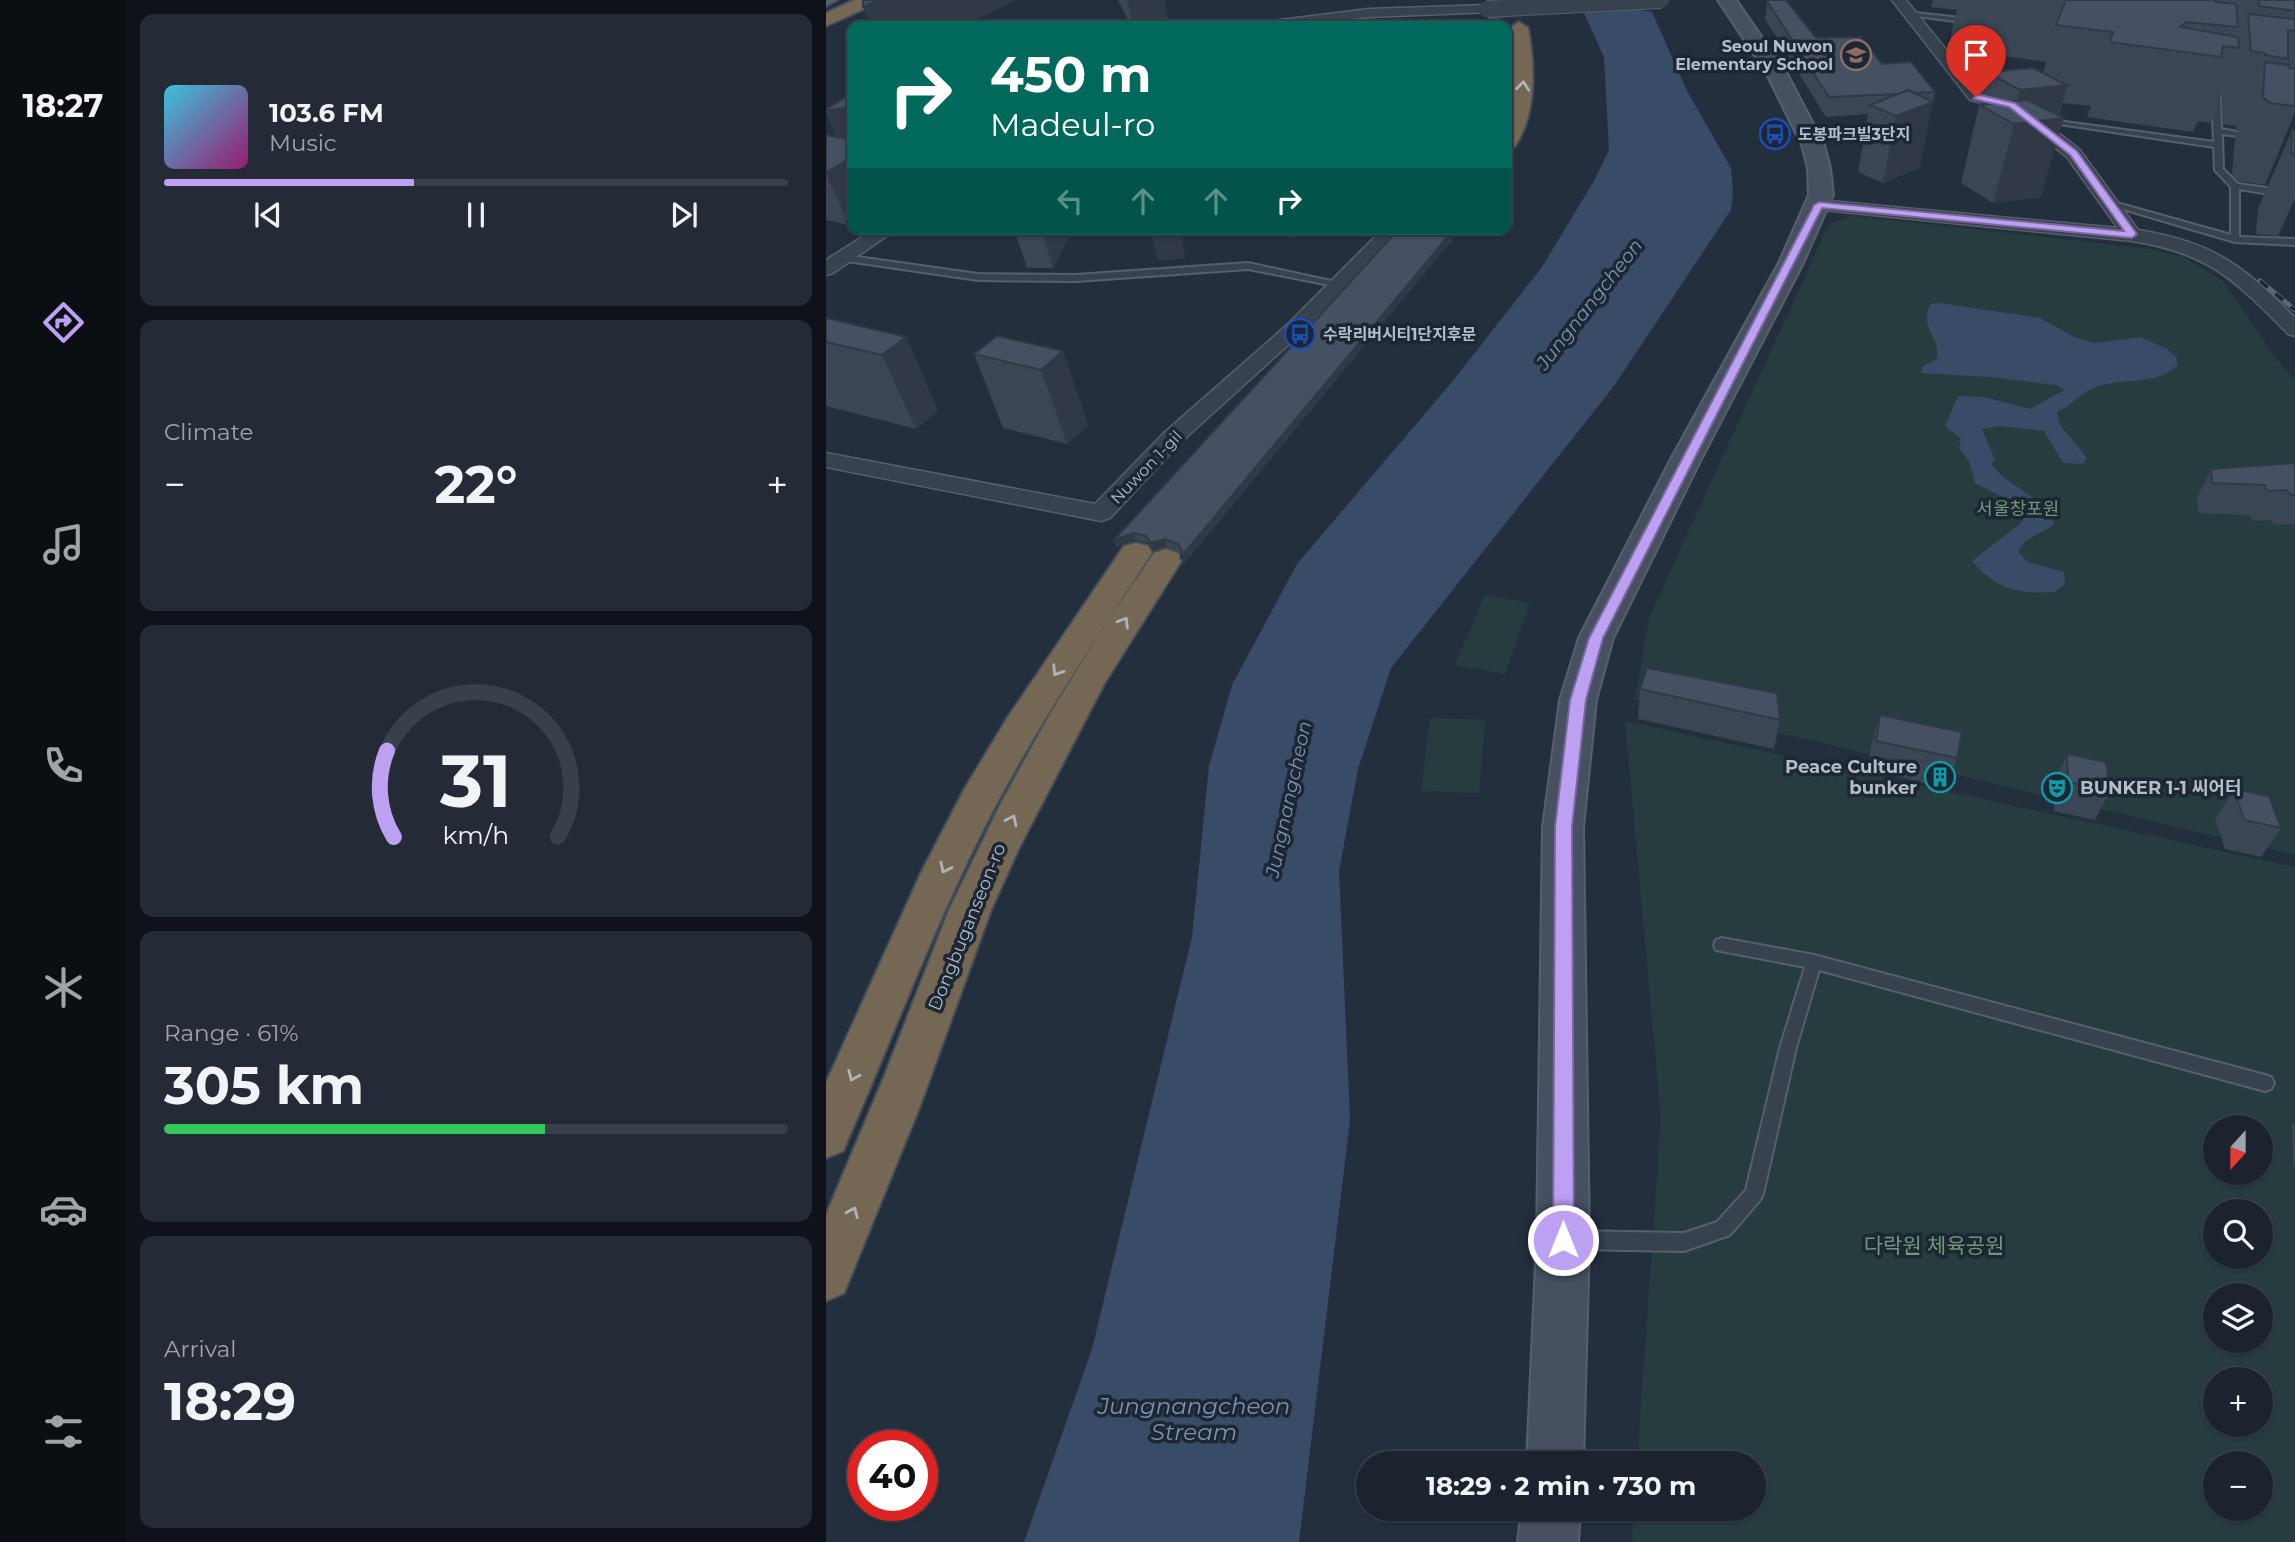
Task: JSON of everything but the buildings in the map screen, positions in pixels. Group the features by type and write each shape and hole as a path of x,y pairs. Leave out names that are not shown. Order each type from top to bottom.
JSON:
{"highway":[{"path":"826,8 843,0"},
{"path":"826,19 867,0"},
{"path":"1512,126 1523,94 1524,58 1519,28"},
{"name":"Dongbuganseon-ro","path":"826,1135 960,836 1036,703 1151,557 1128,615 1085,684 1035,774 977,894 885,1137 826,1275"}],"street":[{"path":"1304,21 1462,5 1488,9 1661,0"},
{"path":"1555,1451 1563,1240 1563,827 1578,700 1596,638 1819,205 1822,189 1813,145 1777,74 1727,0"},
{"path":"1904,7 1976,97 2012,105 2073,153 2132,234"},
{"path":"1819,205 2132,234 2181,243 2231,267 2295,330"},
{"path":"826,269 835,256 876,235"},
{"name":"Nuwon 1-gil","path":"826,460 1101,513 1172,438 1340,284 1388,235"},
{"path":"1548,1542 1550,1521"}],"lane":[{"path":"1904,7 1970,21"},
{"path":"2216,79 2219,170 2235,186 2284,188 2295,195"},
{"path":"2206,106 2217,107"},
{"path":"2031,120 2218,145"},
{"path":"2218,131 2266,137"},
{"path":"2235,186 2235,239"},
{"path":"2110,204 2235,239 2295,242"},
{"path":"835,256 978,277 1076,278 1200,267 1248,266 1340,284"},
{"path":"1722,945 1814,962 2265,1083"},
{"path":"1563,1240 1684,1242 1723,1229 1754,1194 1788,1048 1814,962"}],"green space":[{"path":"1446,18 1448,21 1396,21"},
{"name":"서울창포원","path":"1852,216 2144,248 2184,257 2223,281 2278,361 2295,380 2295,855 1635,699 1649,618 1829,224"},
{"path":"1485,595 1530,603 1505,674 1455,665"},
{"path":"1430,718 1485,720 1479,793 1421,791"},
{"name":"다락원 체육공원","path":"1625,721 2295,867 2295,1542 1632,1542 1633,1521 1766,1521 1766,1451 1638,1451 1661,1118"}],"water":[{"name":"Jungnangcheon Stream","path":"1578,0 1652,12 1686,89 1731,168 1731,210 1614,386 1391,668 1358,769 1339,871 1350,1120 1299,1542 1024,1542 1092,1349 1192,937 1209,766 1232,685 1297,564 1452,382 1542,267 1594,181 1609,150 1604,57"},
{"path":"1939,303 2040,318 2074,337 2095,343 2141,337 2167,349 2176,357 2178,365 2158,377 2094,388 2057,412 2060,425 2087,458 2083,464 2063,463 2044,431 2001,426 1982,429 1995,460 1991,464 2002,476 2033,498 2055,523 2025,542 2018,552 2028,562 2064,572 2065,584 2055,592 2030,592 2009,588 1990,578 1972,561 2020,524 2025,517 2025,508 1975,483 1969,461 1959,448 1961,439 1945,426 1958,396 1984,397 2030,409 2064,390 2056,385 1989,377 1921,373 1923,366 1937,359 1936,344 1928,326 1927,313 1930,304"}],"tunnel":[{"path":"1493,0 1499,21"}],"railway":[{"path":"2260,281 2295,310"}],"place":[{"name":"Seoul Nuwon Elementary School","path":"1856,55"},
{"name":"도봉파크빌3단지","path":"1775,134"},
{"name":"수락리버시티1단지후문","path":"1300,334"},
{"name":"Peace Culture bunker","path":"1940,777"},
{"name":"BUNKER 1-1 씨어터","path":"2057,788"}],"route":[{"path":"1563,1240 1563,827 1578,700 1596,638 1819,205 2132,234 2073,153 2012,105 1976,97"}],"water label":[{"name":"Jungnangcheon","path":"1589,304"},
{"name":"Jungnangcheon","path":"1288,799"}]}
